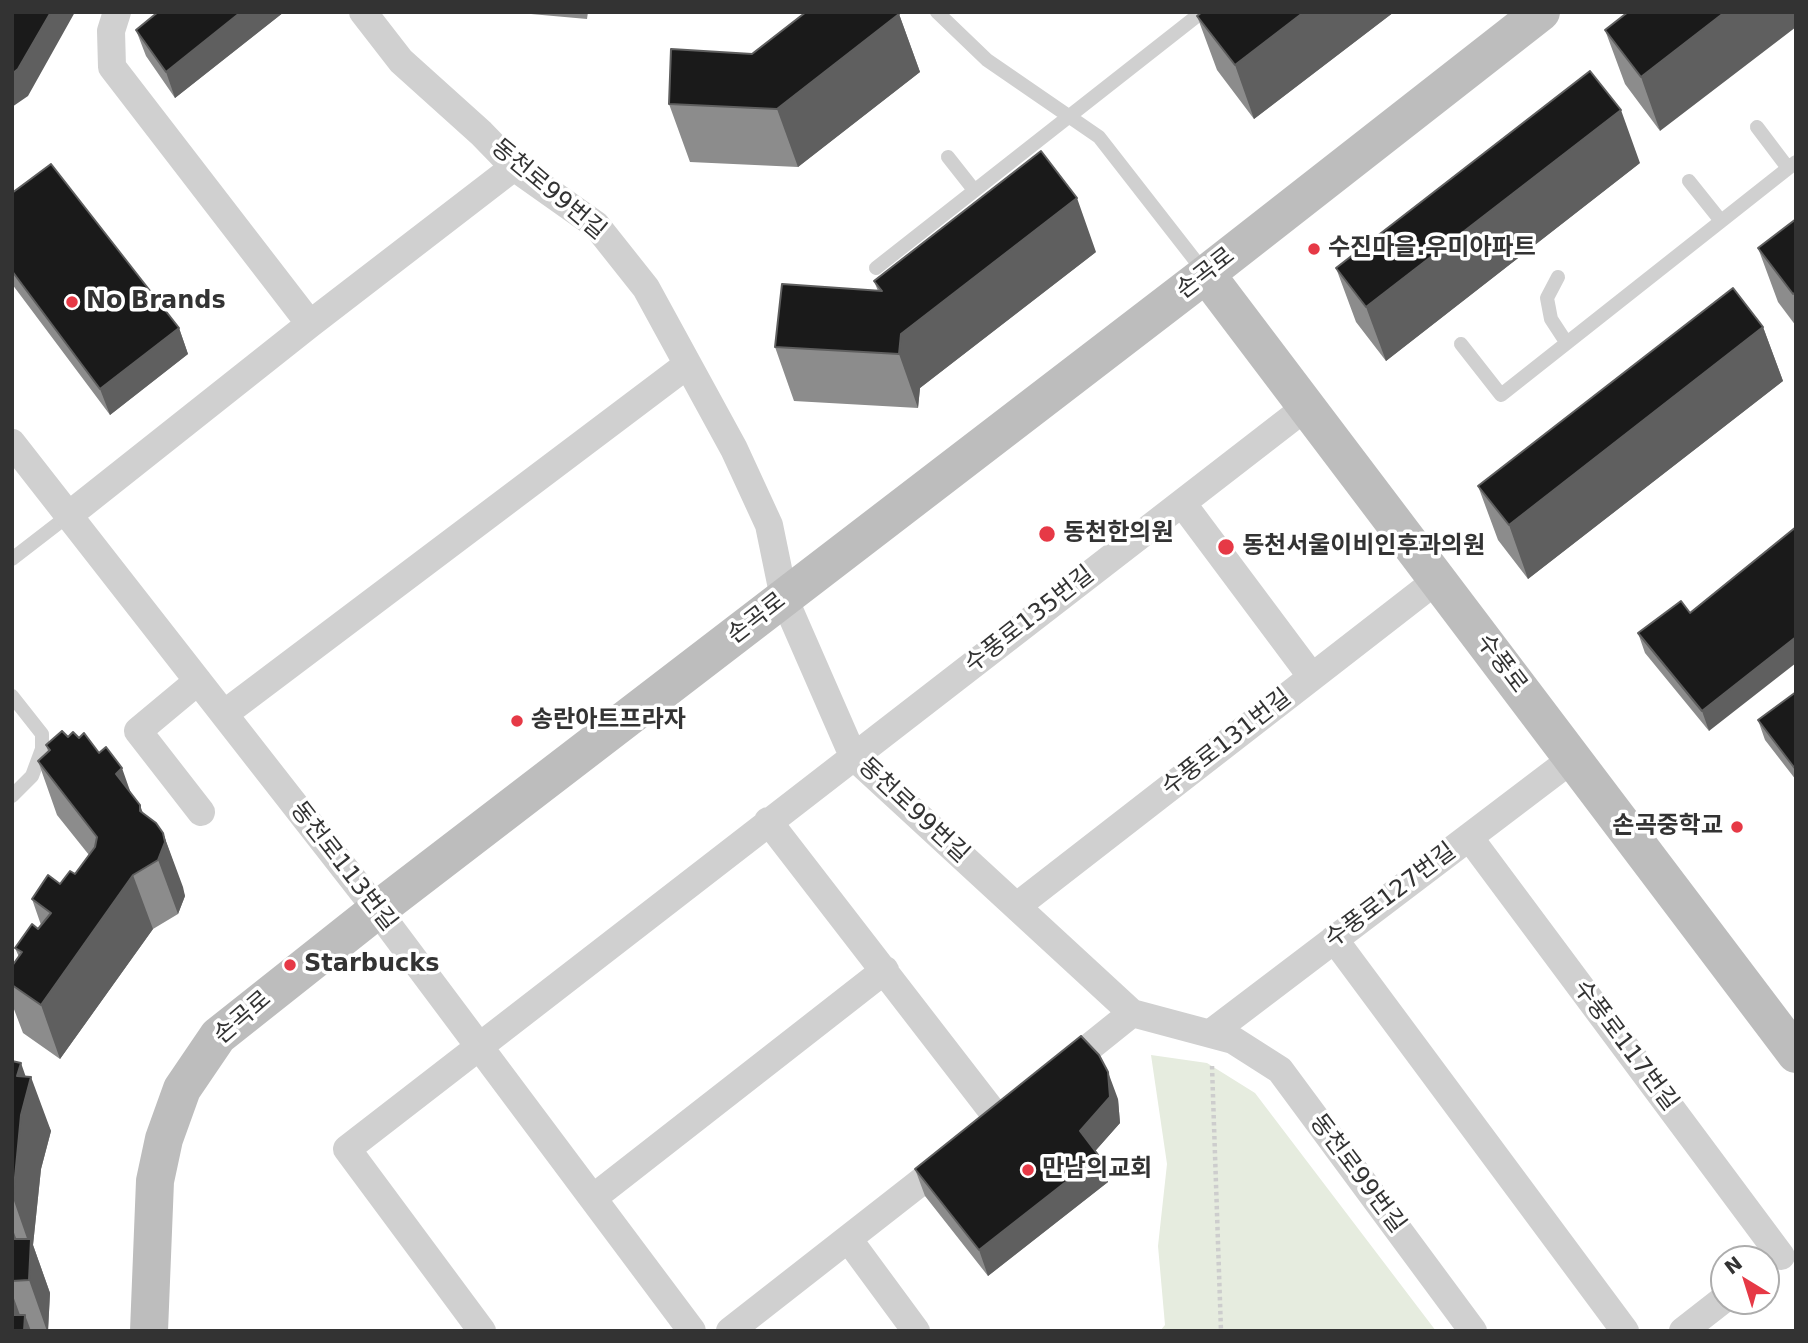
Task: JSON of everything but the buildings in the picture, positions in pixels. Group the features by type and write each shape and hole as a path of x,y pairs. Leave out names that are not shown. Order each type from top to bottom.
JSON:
{"street":[{"path":"117,12 111,31 112,67 310,324"},
{"name":"동천로99번길","path":"363,12 401,61 481,133 514,167 596,225 646,288 734,449 769,525 784,598 853,756 1132,1013 1233,1040 1280,1070 1473,1331"},
{"name":"손곡로","path":"149,1331 155,1181 164,1139 182,1088 218,1036 377,910 1206,274 1541,12"},
{"path":"69,515 514,167"},
{"name":"수풍로","path":"1206,274 1796,1054"},
{"path":"224,714 687,365"},
{"name":"수풍로135번길","path":"482,1331 347,1149 1306,407"},
{"name":"동천로113번길","path":"12,443 377,910 692,1331"},
{"path":"1182,503 1312,677"},
{"name":"수풍로131번길","path":"1017,906 1437,580"},
{"path":"198,681 138,731 201,812"},
{"name":"수풍로127번길","path":"1211,1033 1572,759"},
{"path":"768,821 1001,1119"},
{"name":"수풍로117번길","path":"1469,837 1781,1256"},
{"path":"1334,939 1625,1331"},
{"path":"593,1198 885,970"},
{"path":"730,1331 849,1240 1132,1013"},
{"path":"849,1240 916,1331"},
{"path":"1683,1331 1710,1310"}],"lane":[{"path":"937,12 987,60 1099,137 1206,274"},
{"path":"876,268 1202,12"},
{"path":"1461,344 1501,394 1792,165 1757,127"},
{"path":"948,158 974,190"},
{"path":"1689,180 1720,221"},
{"path":"1558,277 1547,298 1551,319 1566,342"},
{"path":"12,559 69,515"},
{"path":"12,696 42,734 43,749 32,776 12,796"}],"path":[{"path":"1211,1033 1221,1331"}],"shaded area":[{"path":"1151,1055 1207,1063 1255,1093 1436,1331 1160,1331 1165,1325 1158,1246 1167,1164"}],"place":[{"name":"수진마을.우미아파트","path":"1314,249"},
{"name":"No Brands","path":"72,302"},
{"name":"동천한의원","path":"1047,534"},
{"name":"동천서울이비인후과의원","path":"1226,547"},
{"name":"송란아트프라자","path":"517,721"},
{"name":"손곡중학교","path":"1737,827"},
{"name":"Starbucks","path":"290,965"},
{"name":"만남의교회","path":"1028,1170"}]}
